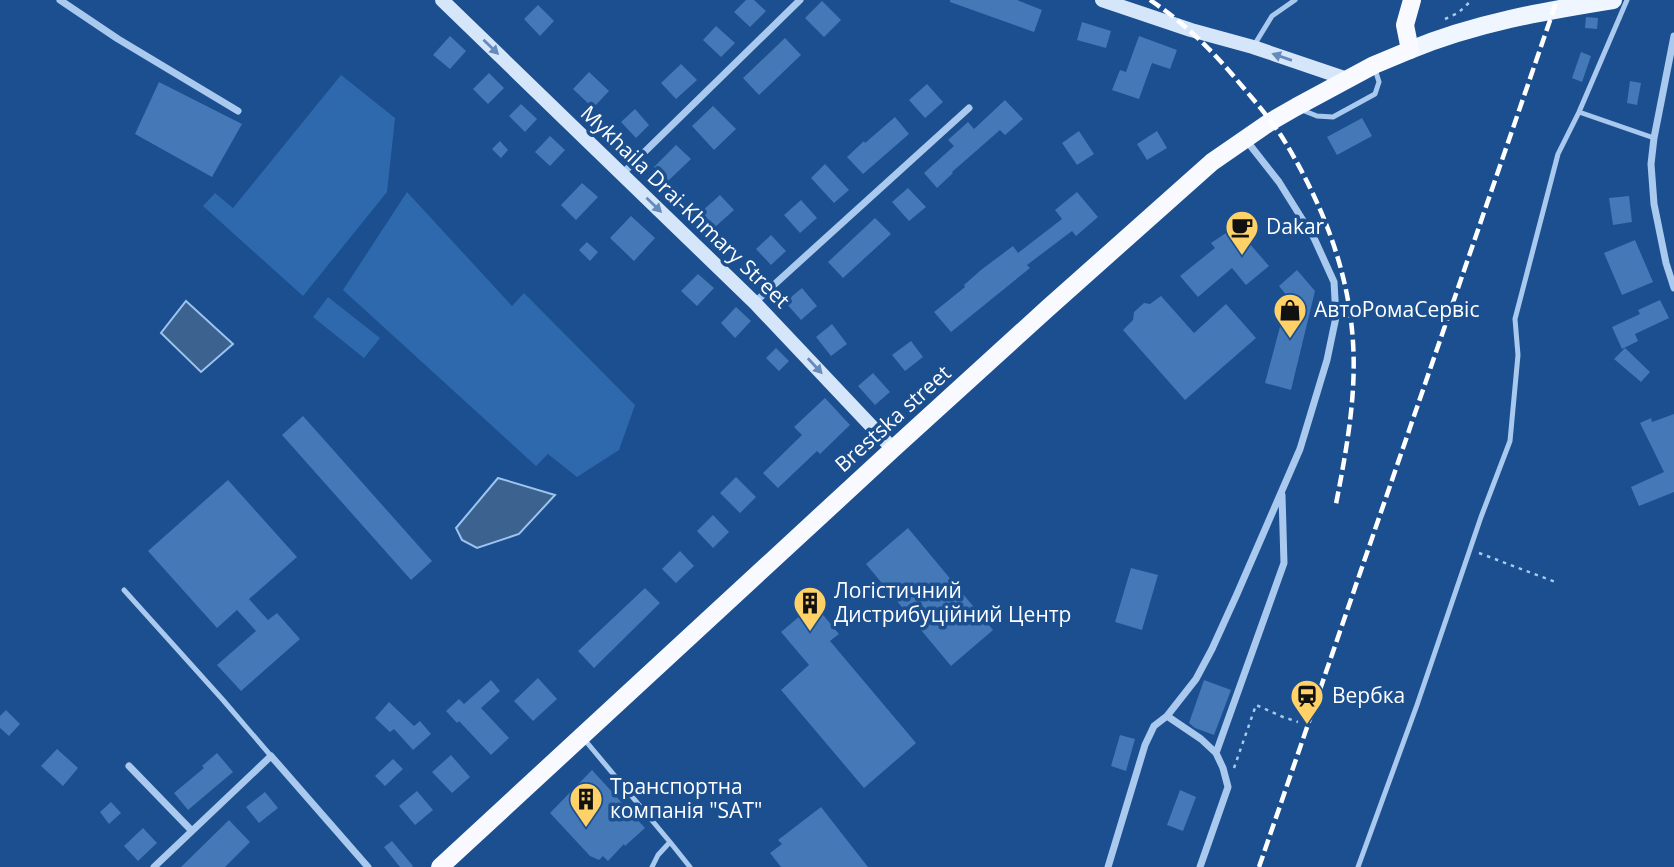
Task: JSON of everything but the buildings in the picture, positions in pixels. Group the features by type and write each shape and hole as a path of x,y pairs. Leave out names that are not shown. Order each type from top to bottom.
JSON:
{"highway":[{"path":"1410,50 1405,25 1412,0"},
{"name":"Brestska street","path":"440,867 893,449 1212,162 1296,107 1374,65 1410,50"}],"main road":[{"name":"Mykhaila Drai-Khmary Street","path":"442,0 755,303 893,449"},
{"path":"1102,0 1347,79"},
{"path":"1410,50 1467,29 1613,0"}],"street":[{"path":"61,0 118,39 238,111"},
{"path":"622,174 800,0"},
{"path":"1674,36 1651,164 1654,204 1674,288"},
{"path":"755,303 969,108"},
{"path":"1108,867 1145,745 1154,726 1167,716 1196,679 1212,649 1300,449 1332,339 1336,317 1334,282 1314,238 1279,182 1245,139"},
{"path":"1216,752 1284,563 1282,491"},
{"path":"1167,716 1216,752 1228,787 1200,867"},
{"path":"154,867 271,756 368,867"},
{"path":"129,766 192,831"}],"lane":[{"path":"1253,47 1272,16 1295,0"},
{"path":"1358,867 1510,441 1518,355 1515,319 1559,155 1627,0"},
{"path":"1296,107 1317,116 1334,117 1375,94 1379,82 1374,65"},
{"path":"1579,112 1654,138"},
{"path":"124,590 271,756"},
{"path":"582,736 690,867"},
{"path":"652,867 658,855 670,842"}],"path":[{"path":"1446,19 1458,13 1472,0"},
{"path":"1470,550 1558,583"},
{"path":"1228,787 1256,705 1298,722"}],"shaded area":[{"path":"341,75 395,118 387,192 303,296 203,206 215,193 233,208"},
{"path":"407,192 512,306 524,293 635,405 619,450 577,477 548,454 536,466 343,290"},
{"path":"328,297 380,338 364,358 313,317"},
{"path":"186,301 233,344 201,372 161,333"},
{"path":"498,478 555,495 519,534 477,548 462,540 456,528"}],"railway":[{"path":"1150,0 1174,17 1207,47 1266,115 1282,137 1307,182 1337,254 1349,305 1354,374 1336,504"},
{"path":"1259,867 1557,0"}],"place":[{"name":"Dakar","path":"1242,257"},
{"name":"АвтоРомаСервіс","path":"1290,340"},
{"name":"Логістичний Дистрибуційний Центр","path":"810,633"},
{"name":"Вербка","path":"1307,726"},
{"name":"Транспортна компанія \"SAT\"","path":"586,829"}]}
